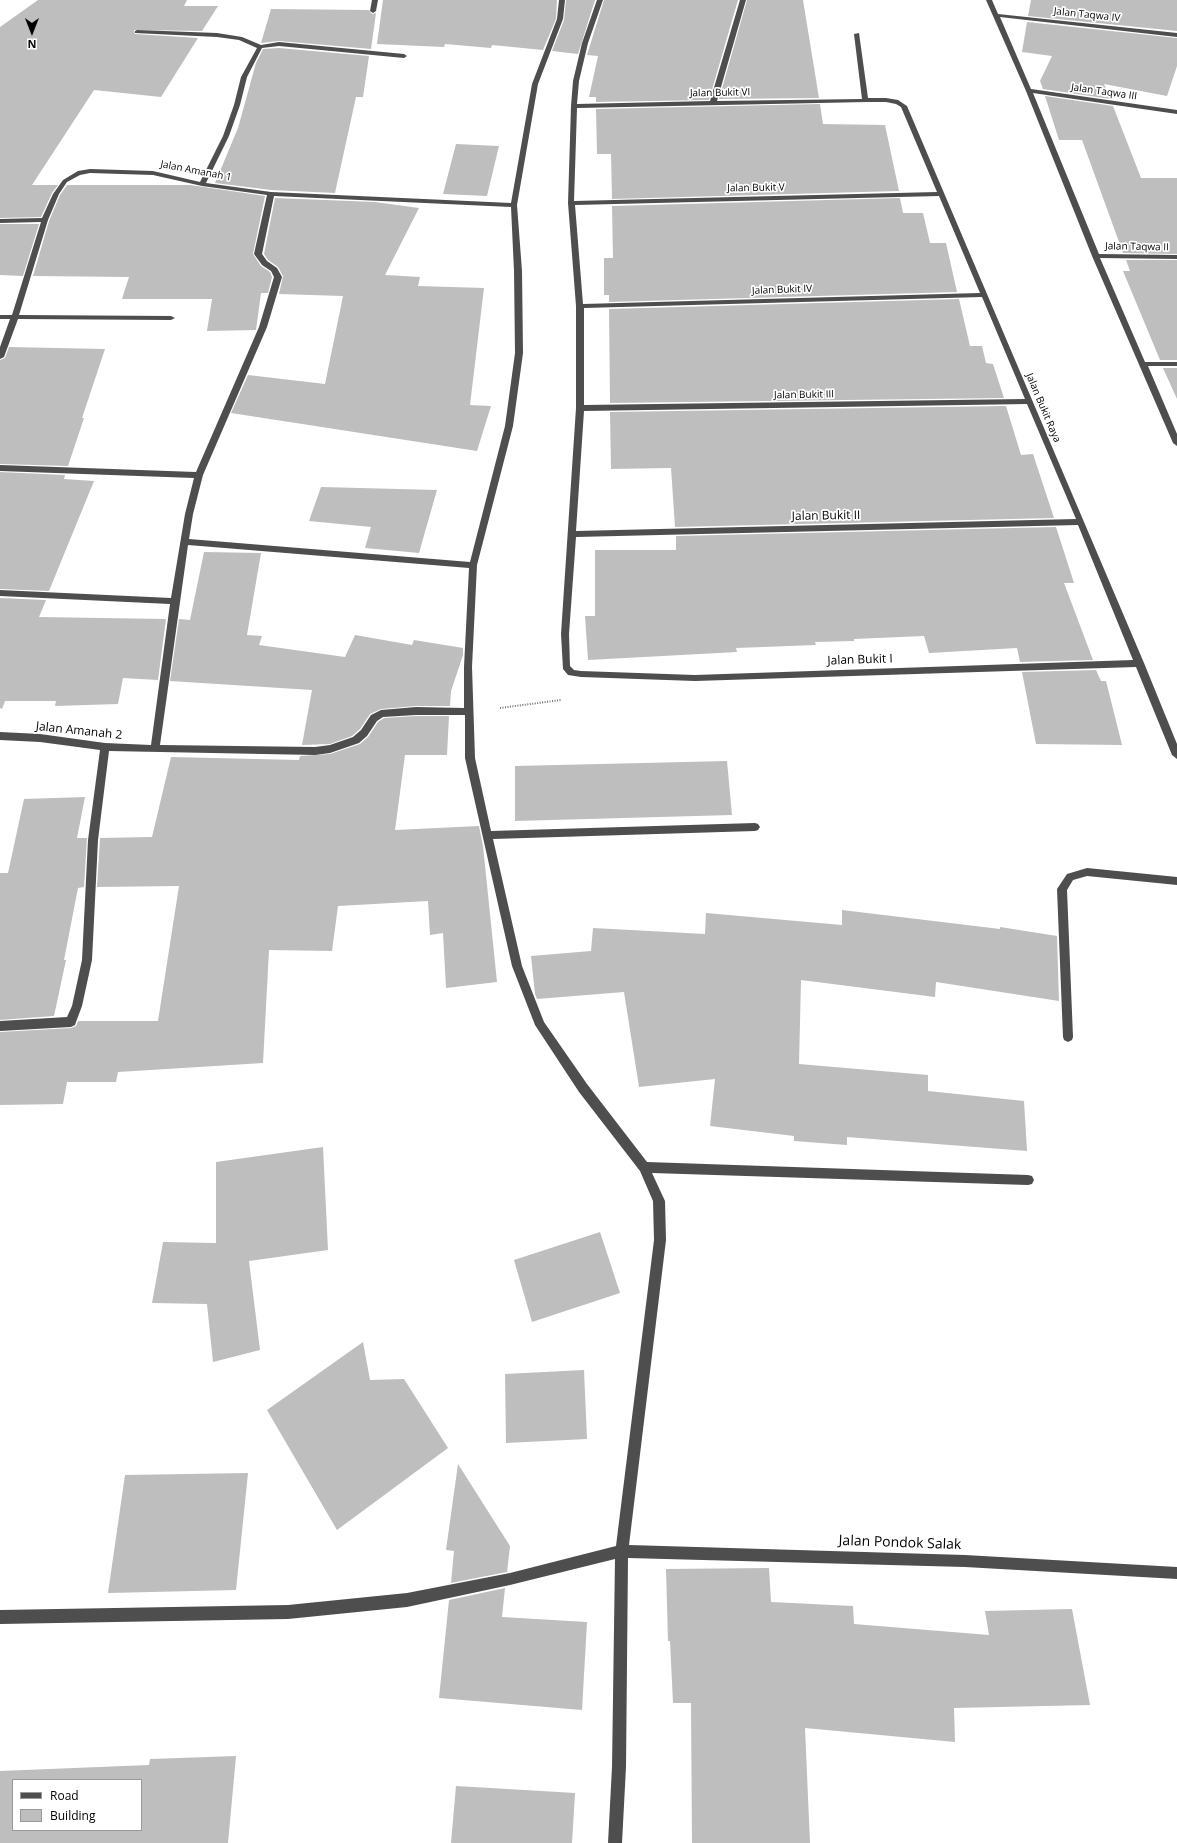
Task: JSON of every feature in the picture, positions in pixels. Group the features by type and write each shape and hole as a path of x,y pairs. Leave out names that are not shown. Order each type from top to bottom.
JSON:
{"street":[{"path":"373,11 375,0"},
{"path":"562,0 560,19 535,84 514,205 518,271 519,353 509,426 473,565 468,667 470,758 516,966 540,1025 583,1088 644,1167 659,1201 660,1240 622,1551 620,1767 615,1843"},
{"path":"581,674 571,673 566,667 565,652 571,534 580,408 580,306 571,203 576,81 585,43 600,0"},
{"path":"713,103 743,0"},
{"path":"989,0 1029,91 1096,256 1177,443"},
{"name":"Jalan Taqwa IV","path":"995,15 1177,35"},
{"path":"138,32 217,35 240,38 260,47 279,44 404,56"},
{"path":"857,34 865,101"},
{"path":"202,184 226,136 244,78 260,47"},
{"name":"Jalan Taqwa III","path":"1029,91 1177,112"},
{"name":"Jalan Bukit VI","path":"574,106 865,101"},
{"name":"Jalan Bukit Raya","path":"865,101 898,102 904,106 1081,522 1177,755"},
{"name":"Jalan Amanah 1","path":"0,357 15,317 45,220 56,194 65,181 78,173 90,171 153,173 202,184 271,194 514,205"},
{"path":"155,749 174,601 189,514 199,475 263,327 278,277 274,270 264,263 258,254 271,194"},
{"name":"Jalan Bukit V","path":"571,203 941,194"},
{"path":"0,220 45,220"},
{"name":"Jalan Taqwa II","path":"1096,256 1177,258"},
{"name":"Jalan Bukit IV","path":"580,306 985,295"},
{"path":"0,317 171,318"},
{"path":"1143,364 1177,364"},
{"name":"Jalan Bukit III","path":"580,408 1029,401"},
{"path":"0,468 199,475"},
{"name":"Jalan Bukit II","path":"571,534 1081,522"},
{"path":"185,542 473,565"},
{"path":"0,593 174,601"},
{"name":"Jalan Bukit I","path":"581,674 695,678 1140,663"},
{"name":"Jalan Amanah 2","path":"0,736 40,738 105,746 155,749 315,751 330,749 356,740 364,733 374,718 381,714 416,711 469,712"},
{"path":"0,1026 71,1022 77,1006 87,960 93,840 105,746"},
{"path":"486,835 755,827"},
{"path":"1068,1037 1062,889 1070,877 1087,872 1177,881"},
{"path":"644,1167 1028,1180"},
{"name":"Jalan Pondok Salak","path":"0,1617 288,1612 407,1600 510,1580 622,1551 965,1561 1177,1573"}],"path":[{"path":"469,712 563,700 581,674"}],"building":[{"path":"38,0 187,0 184,6 218,6 202,31 134,30 135,34 198,38 161,97 94,90 32,185 58,185 52,193 41,217 0,218 0,27"},
{"path":"383,0 557,0 556,19 543,50 492,45 491,48 445,44 444,47 377,44"},
{"path":"566,0 595,0 578,54 552,51 564,20"},
{"path":"604,0 738,0 709,100 596,102 596,97 589,97 598,56 587,55"},
{"path":"747,0 803,0 819,98 719,99"},
{"path":"1031,0 1177,0 1177,31 1028,16"},
{"path":"271,9 369,10 372,14 376,13 371,49 279,41 261,43"},
{"path":"1027,22 1177,38 1177,66 1167,96 1104,84 1110,99 1043,89 1040,81 1052,56 1022,52"},
{"path":"279,48 369,56 363,97 356,97 335,193 271,190 215,183 238,128 256,63 263,49"},
{"path":"1045,96 1113,106 1141,178 1177,178 1177,254 1123,253 1082,140 1059,140"},
{"path":"820,104 823,124 885,125 899,191 612,199 611,154 597,154 596,109"},
{"path":"456,144 499,146 487,196 443,194"},
{"path":"67,185 190,185 265,196 253,254 261,266 270,272 272,277 268,293 261,293 256,330 207,331 212,299 122,299 129,277 33,276 49,221 60,195"},
{"path":"275,198 375,202 419,208 385,275 420,277 418,286 484,288 470,405 491,406 477,451 231,413 248,375 325,384 343,296 279,294 283,276 278,267 268,260 264,254"},
{"path":"900,198 903,213 923,213 930,243 946,243 957,292 609,302 609,295 604,295 604,258 613,258 612,206"},
{"path":"0,224 39,224 23,276 0,275"},
{"path":"1126,260 1177,260 1177,360 1160,360 1123,271 1130,271"},
{"path":"959,299 970,346 982,346 986,363 993,364 1004,398 610,403 609,309"},
{"path":"9,347 105,349 68,466 0,464 0,360 5,358"},
{"path":"1163,368 1177,368 1177,399"},
{"path":"1006,406 1021,455 1033,454 1054,518 675,527 671,468 611,469 610,412"},
{"path":"0,472 65,475 64,479 94,481 49,591 0,589"},
{"path":"321,487 437,490 419,553 365,548 371,527 309,521"},
{"path":"1056,527 1074,583 1064,583 1093,660 1020,662 1017,648 929,653 924,636 815,642 816,645 736,648 737,652 588,660 585,616 595,616 595,550 676,550 676,536"},
{"path":"204,552 261,553 247,635 262,636 259,645 345,657 355,635 412,645 414,640 463,648 463,655 451,691 450,706 416,706 381,709 370,714 360,729 352,736 330,744 302,745 312,690 170,681 179,619 190,620"},
{"path":"0,598 46,600 39,617 166,619 158,680 123,678 118,704 55,706 56,701 5,701 2,709 0,708"},
{"path":"1096,670 1101,681 1106,681 1122,745 1036,744 1022,672"},
{"path":"449,716 447,755 405,755 395,830 479,826 483,846 497,982 446,988 443,933 430,935 428,901 338,906 332,951 269,950 263,1063 118,1072 116,1082 67,1082 63,1104 0,1105 0,1032 71,1028 76,1026 78,1021 158,1021 179,886 97,887 100,838 152,837 171,757 299,760 300,756 330,754 360,744 368,737 378,722 384,718"},
{"path":"727,761 732,815 515,821 515,766"},
{"path":"85,797 77,838 87,838 84,887 78,888 64,960 66,960 54,1016 0,1020 0,873 8,873 24,799"},
{"path":"842,910 1000,929 1000,927 1057,936 1059,1001 936,982 935,997 801,980 799,1064 928,1075 928,1091 1024,1101 1027,1151 847,1137 847,1145 794,1141 794,1136 710,1126 715,1079 639,1087 624,992 537,999 535,994 531,956 591,951 593,928 705,934 706,913 842,925"},
{"path":"323,1147 328,1250 249,1261 260,1350 213,1362 207,1304 152,1303 163,1242 216,1243 216,1162"},
{"path":"600,1232 620,1293 532,1322 514,1260"},
{"path":"363,1342 370,1380 404,1379 448,1448 337,1530 267,1410"},
{"path":"584,1370 587,1439 506,1443 505,1374"},
{"path":"458,1464 510,1546 507,1572 451,1583 454,1551 446,1550"},
{"path":"248,1473 236,1590 108,1593 125,1475"},
{"path":"769,1568 771,1602 853,1606 854,1624 989,1635 985,1611 1072,1609 1090,1705 954,1708 955,1742 805,1728 810,1843 692,1843 691,1703 673,1703 670,1641 668,1641 666,1569"},
{"path":"505,1588 502,1617 587,1622 582,1710 439,1698 449,1600"},
{"path":"236,1756 228,1843 0,1843 0,1771 149,1765 150,1759"},
{"path":"456,1786 575,1793 572,1843 451,1843"}]}
